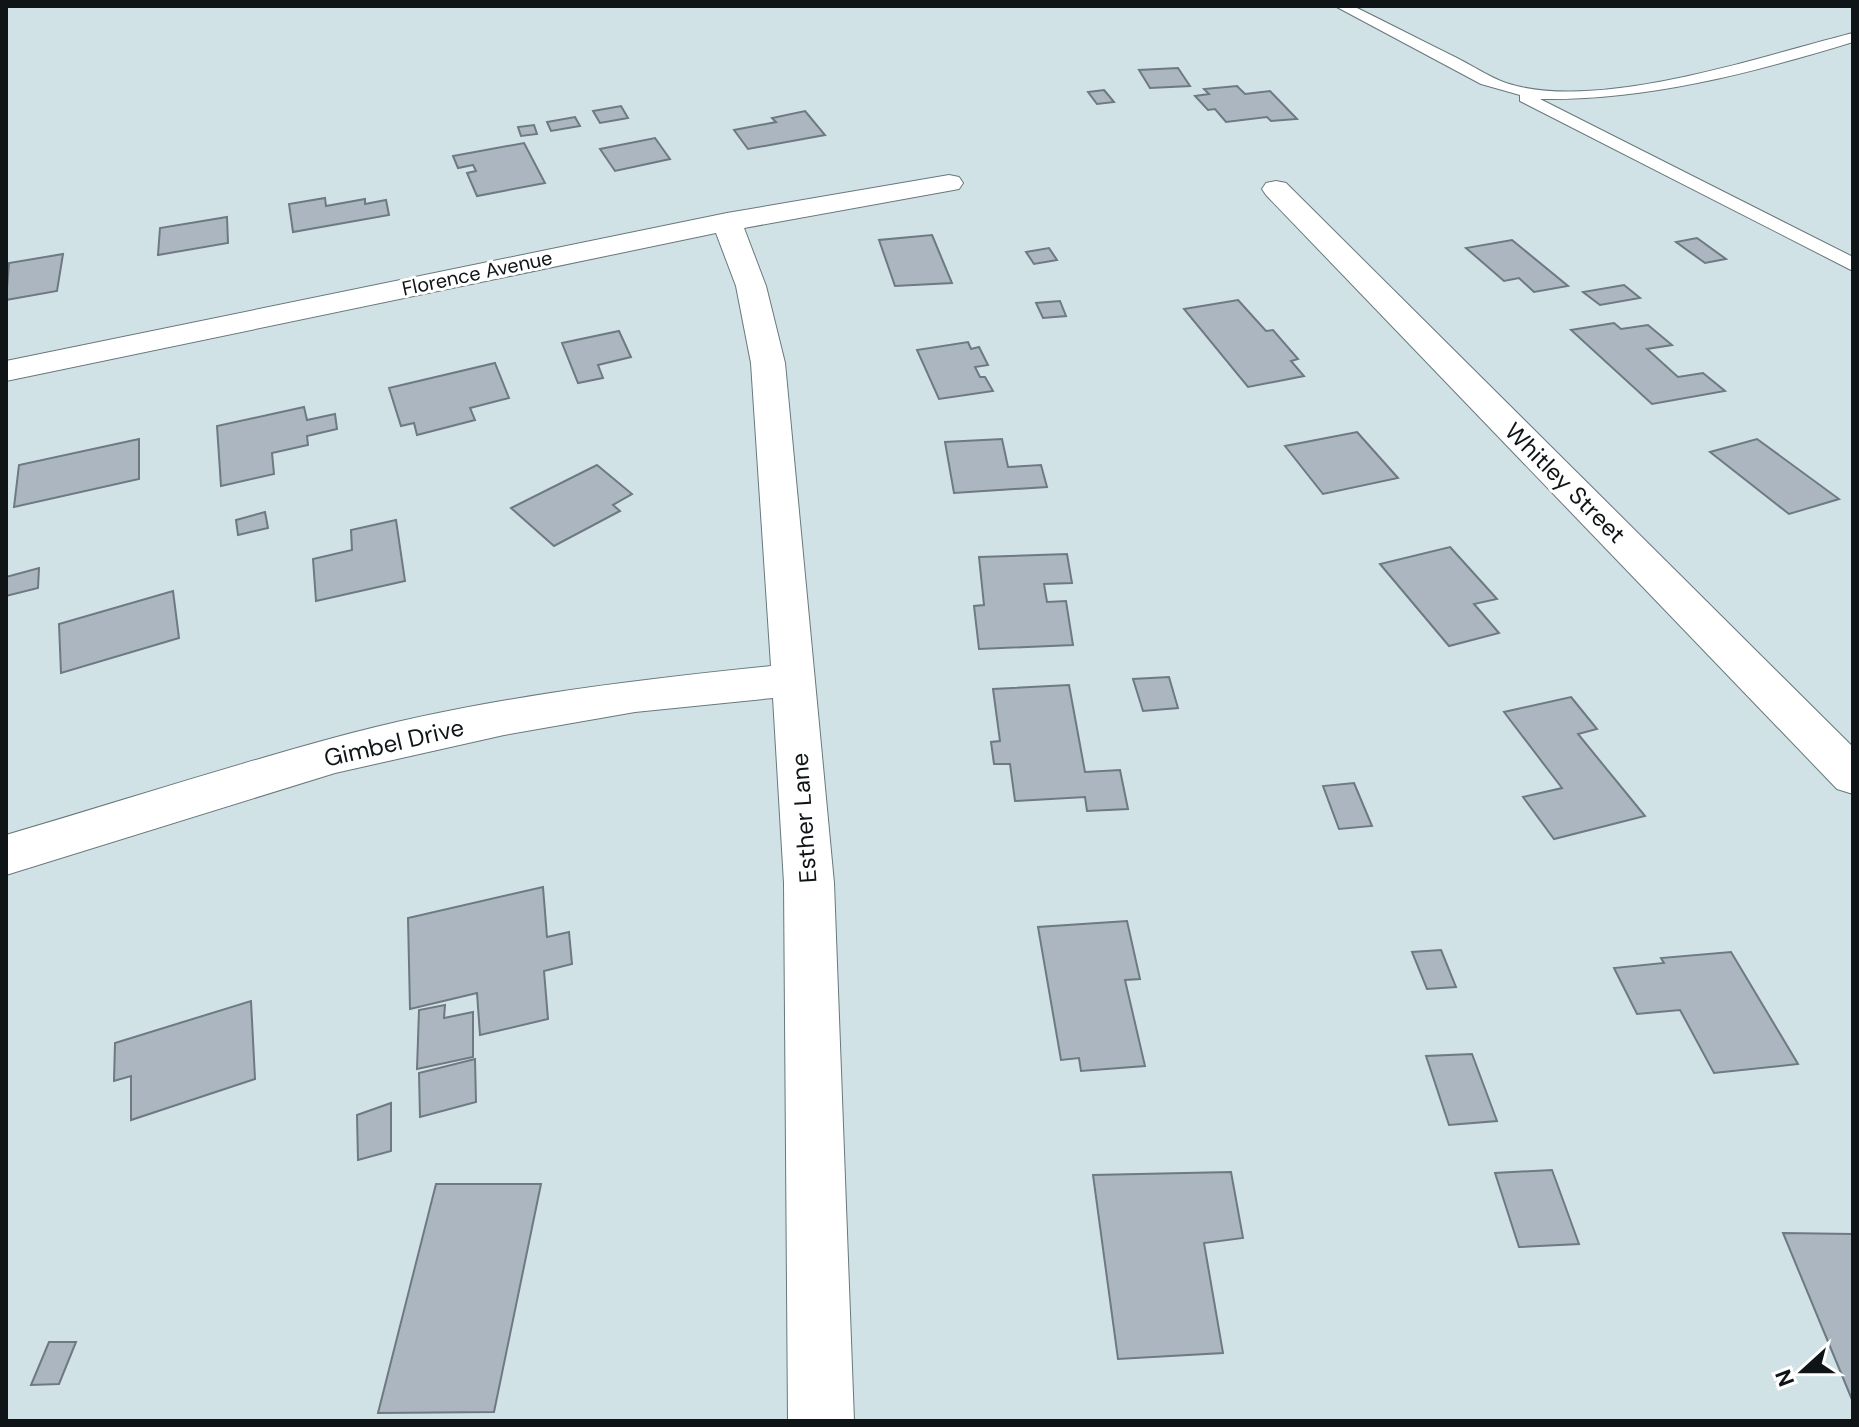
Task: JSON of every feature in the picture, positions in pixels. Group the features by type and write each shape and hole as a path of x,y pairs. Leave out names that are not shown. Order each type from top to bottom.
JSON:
{"street":[{"name":"Florence Avenue","path":"6,371 727,222 949,183"},
{"name":"Whitley Street","path":"1276,189 1853,776"},
{"name":"Esther Lane","path":"727,222 751,286 768,363 809,883 821,1421"},
{"name":"Gimbel Drive","path":"6,855 351,751 504,718 635,696 793,680"}],"lane":[{"path":"1342,6 1853,265"},
{"path":"1505,88 1557,95 1635,87 1738,69 1853,37"}],"building":[{"path":"1178,68 1190,86 1150,88 1139,70"},
{"path":"1237,86 1245,94 1270,91 1297,119 1271,121 1267,117 1226,122 1215,109 1208,110 1195,96 1209,94 1204,89"},
{"path":"1104,90 1114,102 1097,104 1088,92"},
{"path":"621,106 628,118 600,123 593,111"},
{"path":"805,111 825,135 748,149 734,130 776,122 772,118"},
{"path":"575,117 580,126 551,131 547,122"},
{"path":"534,125 537,134 521,136 518,127"},
{"path":"655,138 670,159 615,171 600,149"},
{"path":"524,143 545,183 477,196 467,173 476,171 473,165 458,168 453,156"},
{"path":"325,198 326,206 365,199 365,204 386,200 389,215 293,232 289,204"},
{"path":"227,217 228,243 158,255 160,228"},
{"path":"932,235 952,283 895,286 879,240"},
{"path":"1697,238 1726,259 1705,263 1676,242"},
{"path":"1512,240 1568,286 1534,292 1519,278 1504,281 1466,248"},
{"path":"1049,248 1057,260 1034,264 1026,252"},
{"path":"63,254 57,291 6,300 9,263"},
{"path":"1624,285 1640,298 1600,305 1583,292"},
{"path":"1238,300 1266,331 1273,330 1298,359 1291,361 1304,376 1248,387 1184,309"},
{"path":"1060,301 1066,316 1043,318 1036,303"},
{"path":"1614,323 1621,329 1648,325 1672,345 1647,349 1678,377 1703,373 1725,391 1652,404 1571,330"},
{"path":"619,331 631,357 598,365 603,378 578,383 562,343"},
{"path":"968,342 971,349 979,347 988,365 975,367 993,391 939,399 917,350"},
{"path":"495,363 509,398 470,408 475,420 417,435 414,423 401,426 389,388"},
{"path":"304,407 307,420 335,414 337,429 307,436 308,445 272,453 274,474 221,486 217,426"},
{"path":"1357,432 1398,478 1323,494 1285,446"},
{"path":"139,439 139,479 14,507 19,465"},
{"path":"1002,439 1008,467 1041,465 1047,487 954,493 945,442"},
{"path":"1757,439 1839,499 1789,514 1710,452"},
{"path":"597,465 632,494 613,505 620,511 554,546 511,508"},
{"path":"265,512 268,528 238,535 236,520"},
{"path":"396,520 405,581 316,601 313,559 352,550 351,530"},
{"path":"1450,547 1497,599 1474,604 1499,633 1449,646 1380,564"},
{"path":"1067,554 1072,583 1044,584 1047,602 1066,601 1073,645 979,649 974,606 984,605 979,557"},
{"path":"39,568 38,588 6,596 6,577"},
{"path":"173,591 179,638 61,673 59,624"},
{"path":"1169,677 1178,708 1143,711 1133,679"},
{"path":"1069,685 1085,772 1120,770 1128,809 1087,811 1085,797 1015,801 1010,764 994,764 991,742 1000,741 993,689"},
{"path":"1571,697 1597,729 1578,734 1645,816 1554,839 1523,797 1562,788 1504,712"},
{"path":"1354,783 1372,826 1339,829 1323,786"},
{"path":"543,887 547,937 569,932 572,964 544,971 548,1019 480,1035 477,993 410,1009 408,918"},
{"path":"1127,921 1140,979 1125,980 1145,1066 1081,1071 1079,1058 1061,1060 1038,927"},
{"path":"1441,950 1456,987 1427,989 1412,952"},
{"path":"1731,952 1798,1064 1714,1073 1680,1010 1637,1014 1614,968 1664,963 1661,958"},
{"path":"251,1001 255,1079 131,1120 131,1076 114,1081 115,1043"},
{"path":"445,1005 444,1018 473,1012 473,1057 417,1069 419,1010"},
{"path":"1472,1054 1497,1121 1449,1125 1426,1056"},
{"path":"475,1059 476,1102 420,1117 419,1073"},
{"path":"391,1103 391,1151 358,1160 357,1115"},
{"path":"1552,1170 1579,1244 1519,1247 1495,1173"},
{"path":"1231,1172 1243,1238 1204,1243 1223,1353 1118,1359 1093,1175"},
{"path":"436,1184 541,1184 494,1412 378,1413"},
{"path":"1783,1233 1853,1234 1853,1402"},
{"path":"49,1342 76,1342 59,1384 31,1385"}]}
